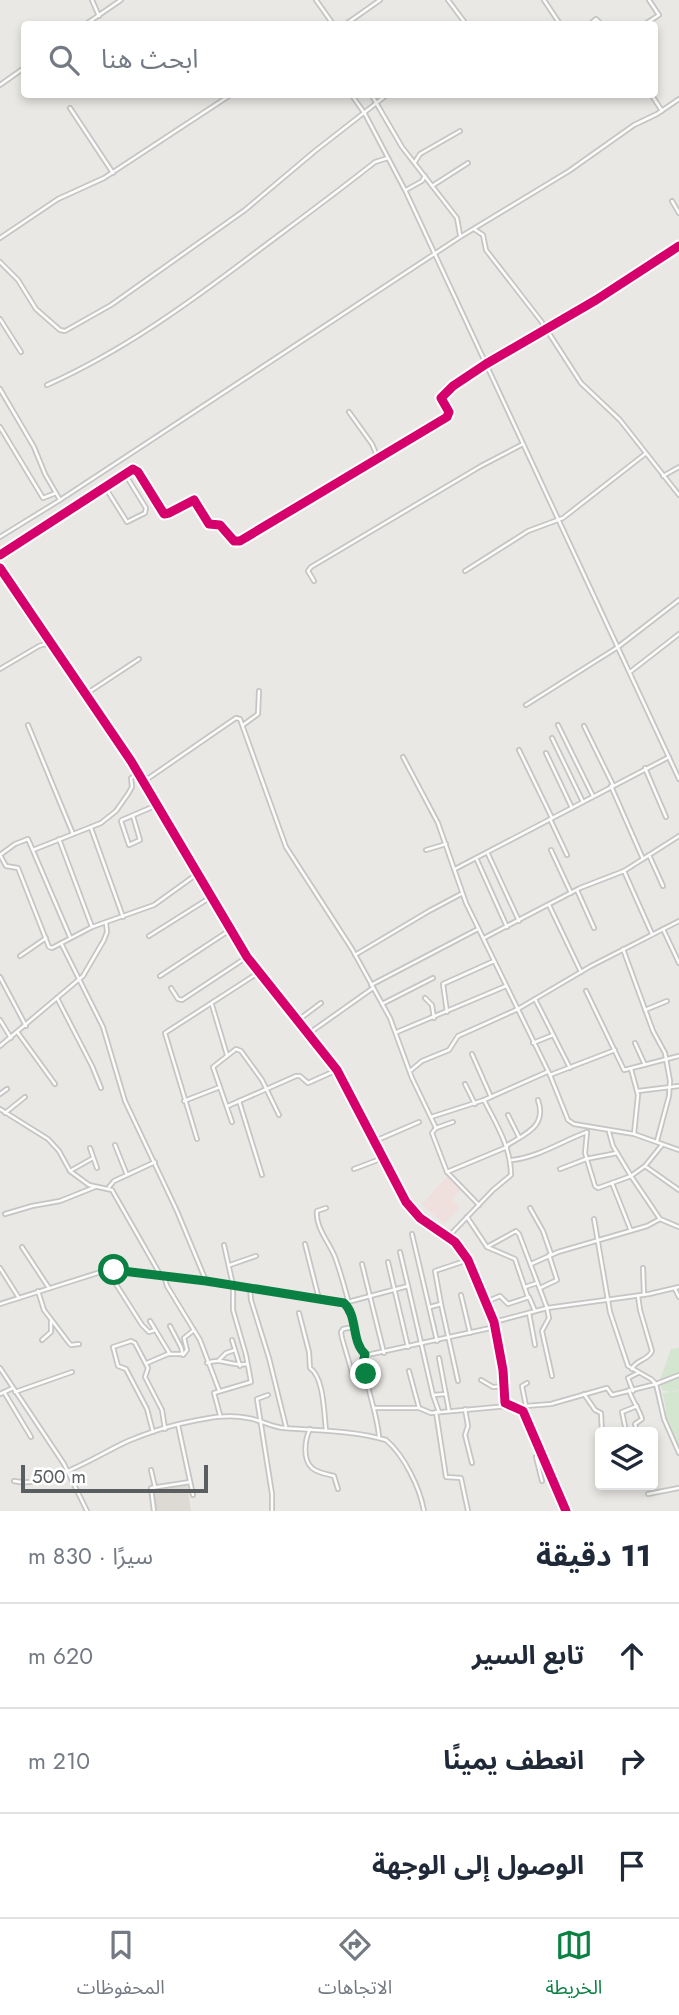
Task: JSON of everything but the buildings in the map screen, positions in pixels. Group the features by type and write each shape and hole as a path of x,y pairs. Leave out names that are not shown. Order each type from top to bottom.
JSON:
{"street":[{"path":"92,0 99,16"},
{"path":"91,21 114,2 121,0"},
{"path":"316,0 331,21"},
{"path":"350,21 380,0"},
{"path":"449,0 464,21"},
{"path":"544,0 558,21"},
{"path":"649,0 659,16 650,21"},
{"path":"0,85 21,70"},
{"path":"0,238 58,199 113,173 226,98"},
{"path":"354,98 365,114 436,255 679,779"},
{"path":"373,98 402,147 457,218 460,237"},
{"path":"0,262 18,279 36,309 65,331 111,305 245,210 384,98"},
{"path":"654,98 662,111"},
{"path":"0,537 460,237 578,166 638,123 679,99"},
{"path":"70,108 113,173"},
{"path":"415,162 420,154 460,131"},
{"path":"47,385 101,359 169,316 376,162 388,158"},
{"path":"432,186 468,163"},
{"path":"405,191 422,181 425,176"},
{"path":"672,201 679,213"},
{"path":"474,229 483,234 486,250 546,328 581,383 620,420 679,495"},
{"path":"0,555 133,469 164,514 194,500 209,524 220,525 233,540 239,542 448,416 449,412 441,401 442,396 486,364 610,291 679,246"},
{"path":"0,319 21,352"},
{"path":"0,389 34,447 60,500"},
{"path":"349,412 372,444 378,458"},
{"path":"0,427 43,498 57,492"},
{"path":"314,581 308,571 311,567 523,444"},
{"path":"465,571 514,539 578,507 645,454"},
{"path":"663,476 679,467"},
{"path":"105,487 126,521 131,522 145,513 146,508 125,474"},
{"path":"0,568 139,774 247,957 337,1070 410,1207 461,1248 495,1325 505,1404 508,1406"},
{"path":"526,705 618,647 679,600"},
{"path":"630,672 679,634"},
{"path":"0,669 42,644 56,648"},
{"path":"86,694 139,659"},
{"path":"242,725 258,714 259,691"},
{"path":"143,782 236,718 240,719 286,847 355,955 397,1032 398,1043 436,1128"},
{"path":"28,725 73,834"},
{"path":"558,725 593,796"},
{"path":"584,726 643,859"},
{"path":"552,738 583,802"},
{"path":"519,750 567,855"},
{"path":"545,753 572,808"},
{"path":"403,757 430,805 482,939 549,1073 568,1120 587,1129 634,1134 679,1150"},
{"path":"454,869 669,757"},
{"path":"645,768 666,817"},
{"path":"33,850 90,828 116,811 130,792 131,778 139,774"},
{"path":"133,816 140,840 129,845 121,822 133,816 157,806"},
{"path":"90,828 123,917"},
{"path":"482,939 577,890 624,871 679,836"},
{"path":"71,938 28,839 15,844 0,855 6,866 18,869 50,947 61,943 71,938 92,927 141,911 166,898 197,874"},
{"path":"59,839 92,927"},
{"path":"426,850 446,844"},
{"path":"551,850 571,893"},
{"path":"488,853 520,920"},
{"path":"649,855 663,886"},
{"path":"476,859 507,927"},
{"path":"624,871 652,934"},
{"path":"577,890 594,928"},
{"path":"355,955 463,894"},
{"path":"149,936 211,897"},
{"path":"550,905 581,972"},
{"path":"410,1071 422,1061 449,1049 458,1036 517,1009 623,949 679,921"},
{"path":"0,1046 80,979 106,936 106,922"},
{"path":"307,1034 372,987 478,929"},
{"path":"663,929 679,962"},
{"path":"160,976 230,930"},
{"path":"20,956 46,938"},
{"path":"61,943 110,1045 125,1101 155,1162 206,1281"},
{"path":"623,949 666,1058 671,1087 657,1141"},
{"path":"171,988 178,999 182,1000 247,957"},
{"path":"447,1012 443,984 494,961"},
{"path":"197,1139 165,1032 258,973"},
{"path":"0,977 26,1026"},
{"path":"382,1004 433,978"},
{"path":"397,1032 506,986"},
{"path":"586,990 623,1069 679,1056"},
{"path":"57,998 101,1088"},
{"path":"425,998 432,1005 434,1017"},
{"path":"535,999 570,1068"},
{"path":"645,1010 667,1001"},
{"path":"211,1003 227,1055"},
{"path":"297,1021 321,1003"},
{"path":"0,1020 11,1038"},
{"path":"18,1033 55,1084"},
{"path":"533,1043 554,1034"},
{"path":"635,1043 645,1065"},
{"path":"232,1122 213,1067 239,1049 267,1089 279,1115"},
{"path":"431,1117 475,1104 549,1073 570,1068 615,1050"},
{"path":"472,1054 491,1097"},
{"path":"631,1069 638,1090 634,1134"},
{"path":"228,1105 296,1076 308,1083 337,1070"},
{"path":"465,1084 475,1104"},
{"path":"638,1090 679,1086"},
{"path":"184,1101 220,1087"},
{"path":"0,1094 7,1088"},
{"path":"5,1114 25,1097"},
{"path":"449,1236 511,1175 507,1146 484,1100"},
{"path":"447,1172 507,1146 532,1130 539,1121 541,1112 537,1100"},
{"path":"239,1101 262,1175"},
{"path":"0,1110 48,1139 59,1151 70,1171 89,1185 112,1189 200,1340 219,1390"},
{"path":"508,1115 519,1137"},
{"path":"375,1141 419,1122"},
{"path":"453,1122 436,1128 432,1133 447,1172 479,1205"},
{"path":"587,1129 586,1159 598,1188 631,1176 645,1166 663,1143"},
{"path":"511,1160 534,1156 587,1129"},
{"path":"609,1130 617,1153 660,1219 679,1227"},
{"path":"114,1146 127,1175"},
{"path":"90,1148 97,1168"},
{"path":"560,1169 586,1159 617,1153"},
{"path":"70,1171 93,1158"},
{"path":"354,1169 383,1158"},
{"path":"108,1187 114,1181 155,1162"},
{"path":"645,1166 679,1190"},
{"path":"612,1183 631,1231"},
{"path":"5,1214 60,1201 95,1187"},
{"path":"326,1208 317,1211 316,1216 335,1257 349,1301"},
{"path":"530,1208 543,1231 557,1280 539,1288"},
{"path":"467,1217 487,1247 515,1259 535,1311"},
{"path":"594,1219 607,1299 624,1355 632,1369 656,1384 664,1419 679,1453"},
{"path":"531,1264 550,1255 631,1231 660,1219"},
{"path":"487,1247 517,1231 547,1308 549,1318 542,1331 552,1376"},
{"path":"412,1234 437,1340"},
{"path":"304,1244 319,1300"},
{"path":"220,1415 214,1395 219,1390 250,1383 233,1310 233,1285 224,1245"},
{"path":"22,1247 49,1288"},
{"path":"400,1252 438,1412 446,1477 461,1478 468,1511"},
{"path":"230,1265 256,1256"},
{"path":"458,1381 435,1272 468,1260"},
{"path":"388,1262 408,1347"},
{"path":"362,1264 384,1353"},
{"path":"0,1268 19,1298"},
{"path":"643,1268 644,1295"},
{"path":"107,1270 142,1325 149,1332 155,1330"},
{"path":"0,1304 107,1270 206,1281 344,1303 408,1286"},
{"path":"525,1287 537,1283"},
{"path":"250,1288 287,1428"},
{"path":"365,1354 384,1353 470,1333 547,1308 677,1288 679,1297"},
{"path":"38,1291 51,1321 71,1345 79,1344"},
{"path":"461,1295 470,1333"},
{"path":"486,1302 500,1296 508,1304 528,1297"},
{"path":"632,1369 635,1363 650,1356 652,1351 638,1296"},
{"path":"344,1303 349,1308 358,1345 365,1354"},
{"path":"430,1307 441,1304"},
{"path":"299,1313 309,1352 310,1368 316,1372 320,1385 327,1430"},
{"path":"529,1313 535,1345"},
{"path":"42,1339 51,1332 51,1321"},
{"path":"150,1321 170,1354"},
{"path":"170,1326 183,1355"},
{"path":"354,1327 341,1332 353,1376 366,1374"},
{"path":"183,1355 187,1350 184,1338 194,1330"},
{"path":"232,1340 240,1366"},
{"path":"153,1432 147,1409 126,1369 118,1366 112,1348 133,1341 146,1363 148,1370 145,1377 162,1410 165,1429"},
{"path":"219,1360 226,1353 235,1350"},
{"path":"146,1363 170,1354 183,1355"},
{"path":"365,1354 363,1363 375,1408 379,1438"},
{"path":"439,1358 449,1411"},
{"path":"207,1363 219,1360 240,1366 247,1364"},
{"path":"0,1368 68,1471 87,1511"},
{"path":"410,1371 419,1408"},
{"path":"31,1437 2,1393 72,1372"},
{"path":"636,1427 635,1424 642,1420 632,1401 628,1378 638,1373"},
{"path":"375,1408 419,1408 431,1413 551,1404 607,1388 612,1395 679,1375"},
{"path":"481,1380 493,1387 504,1386"},
{"path":"527,1384 522,1386 523,1407 566,1511"},
{"path":"433,1395 446,1394"},
{"path":"584,1394 595,1410 601,1413 602,1427"},
{"path":"268,1395 257,1398 272,1494 272,1511"},
{"path":"625,1426 622,1412 637,1406"},
{"path":"465,1409 468,1426 465,1435 472,1463"},
{"path":"14,1481 27,1484 68,1471 153,1432 220,1415 232,1415 287,1428 327,1430 379,1438 389,1443 408,1469 420,1494 424,1511"},
{"path":"178,1425 193,1495"},
{"path":"310,1429 305,1440 308,1462 313,1468 334,1476 338,1489"},
{"path":"542,1481 536,1457 543,1455"},
{"path":"151,1470 155,1486"},
{"path":"154,1511 151,1488 190,1482"},
{"path":"648,1494 679,1489"}],"shaded area":[{"path":"448,1176 461,1189 452,1199 460,1207 444,1224 422,1204"},
{"path":"187,1483 191,1511 155,1511 151,1488"}],"green space":[{"path":"679,1348 679,1390 662,1390 660,1380 671,1349"},
{"path":"679,1391 679,1451 664,1418 666,1410 663,1393"}],"cycle path":[{"path":"0,555 133,469 138,472 164,514 194,500 209,524 220,525 234,541 240,541 447,417 449,412 441,398 453,386 596,300 679,246"},
{"path":"0,568 131,761 247,957 337,1070 406,1202 420,1218 455,1242 468,1260 494,1322 503,1370 505,1403 523,1411 566,1511"}],"route":[{"path":"114,1270 206,1281 344,1303 349,1308 358,1345 365,1354 363,1363 366,1374"}]}
